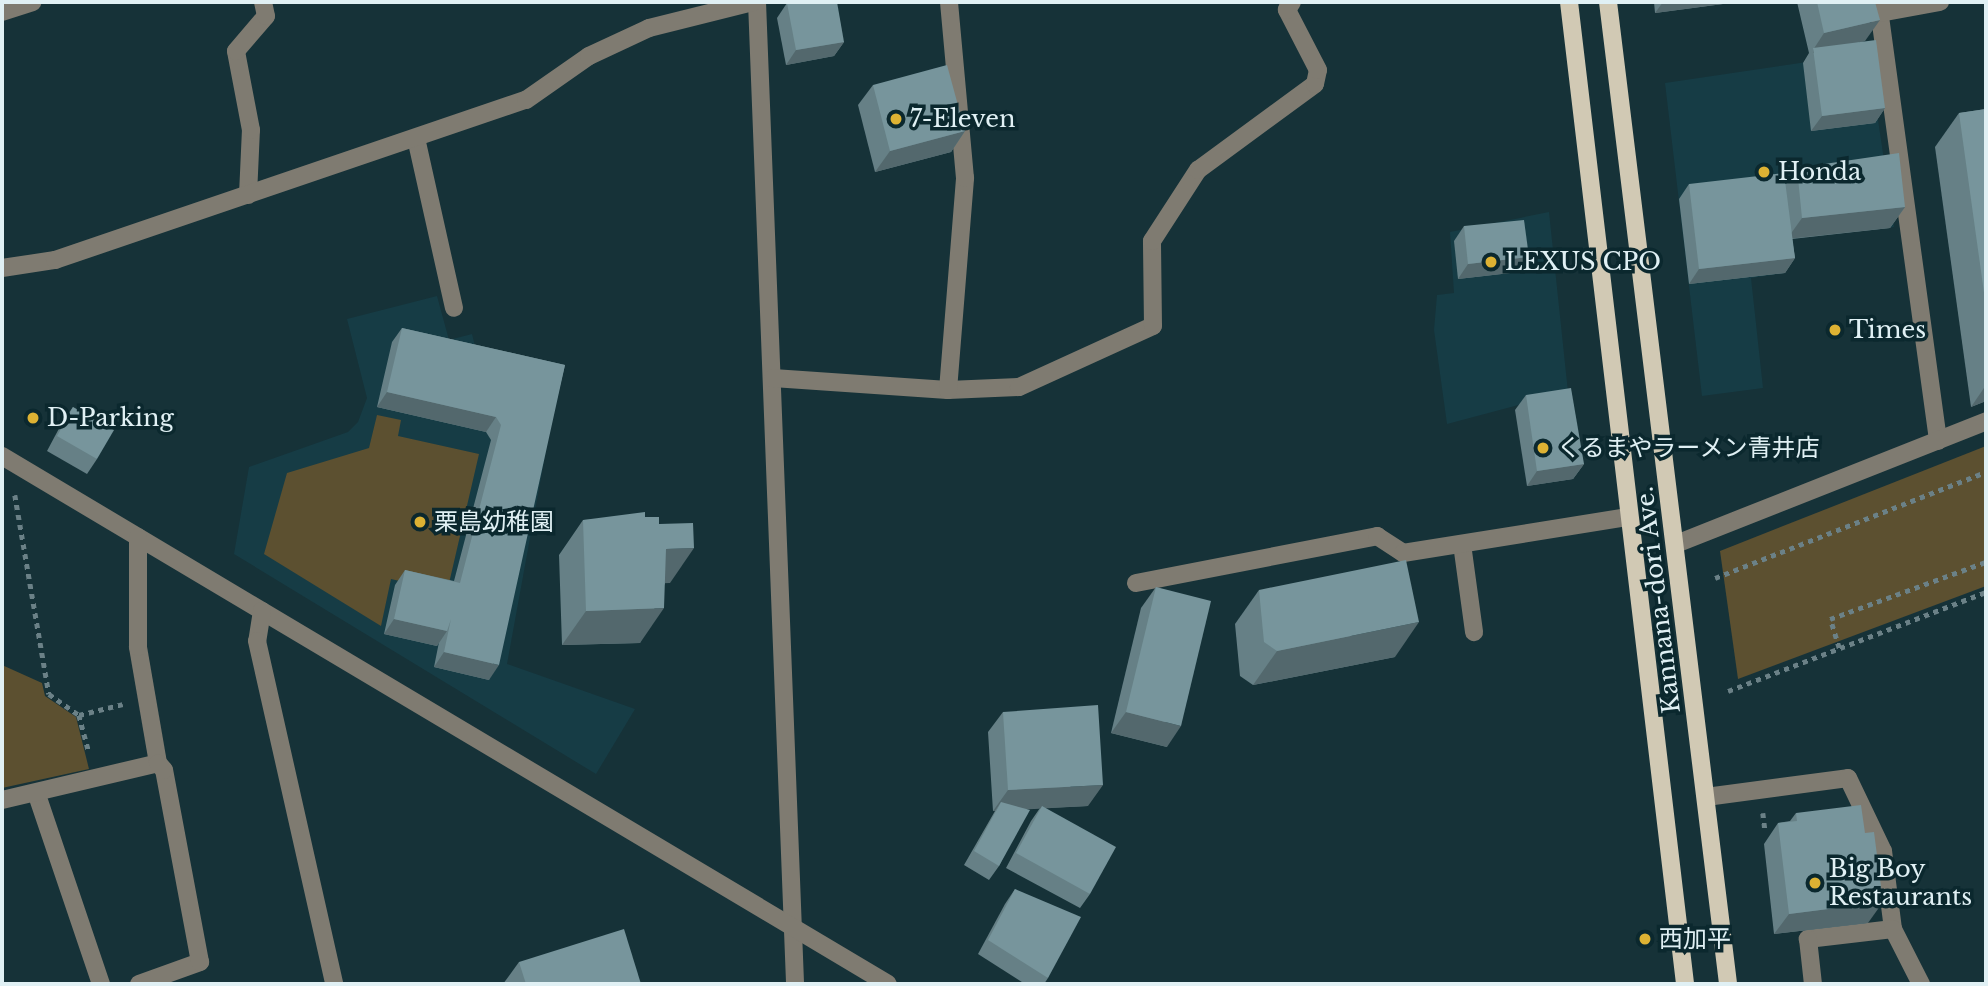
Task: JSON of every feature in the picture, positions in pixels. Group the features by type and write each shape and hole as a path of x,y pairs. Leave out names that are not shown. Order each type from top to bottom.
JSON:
{"main road":[{"name":"Kannana-dori Ave.","path":"1569,2 1685,984"},
{"name":"Kannana-dori Ave.","path":"1608,2 1728,984"}],"street":[{"path":"2,12 32,2"},
{"path":"248,195 251,130 236,51 266,16 263,2"},
{"path":"2,268 55,260 527,100 589,56 649,28 755,2 773,377 790,925 795,984"},
{"path":"948,390 965,178 949,2"},
{"path":"773,377 948,390 1019,387 1153,326 1152,241 1198,170 1315,84 1318,70 1287,10 1292,2"},
{"path":"1938,440 1879,8 1940,2"},
{"path":"416,138 454,308"},
{"path":"1676,544 1986,421"},
{"path":"2,456 888,984"},
{"path":"1136,583 1377,536 1404,553 1628,517"},
{"path":"138,537 138,647 158,763 200,962 139,984"},
{"path":"1462,544 1474,632"},
{"path":"262,611 257,641 334,984"},
{"path":"2,800 37,795 158,763"},
{"path":"1706,797 1848,778 1883,851 1893,929 1921,984"},
{"path":"37,795 101,984"},
{"path":"1813,984 1808,939 1893,929"}],"path":[{"path":"1715,578 1986,472"},
{"path":"14,487 49,694 79,715 95,780"},
{"path":"1839,648 1830,619 1986,562"},
{"path":"1728,691 1986,592"},
{"path":"79,715 146,699"}],"shaded area":[{"path":"1868,53 1894,227 1782,240 1785,273 1751,278 1763,388 1702,396 1665,83"},
{"path":"1549,212 1568,392 1447,424 1434,330 1437,295 1454,293 1450,232"},
{"path":"437,296 449,340 472,334 478,358 560,374 507,664 635,709 596,774 234,554 249,467 348,432 358,422 367,398 347,319"},
{"path":"377,415 401,420 398,436 479,454 447,592 391,579 381,626 264,554 287,473 369,448"},
{"path":"1986,446 1986,586 1738,679 1720,551"},
{"path":"2,665 42,683 45,696 76,717 89,769 2,788"}],"building":[{"path":"837,2 844,42 796,50 787,3"},
{"path":"1817,2 1875,2 1880,20 1824,33"},
{"path":"1876,40 1885,108 1822,116 1813,48"},
{"path":"947,65 965,131 890,151 873,85"},
{"path":"1986,109 1986,307 1959,113"},
{"path":"1899,153 1905,207 1802,218 1797,168"},
{"path":"1784,173 1795,258 1699,269 1689,184"},
{"path":"1524,220 1529,257 1468,264 1464,226"},
{"path":"402,328 565,365 499,665 444,652 451,619 447,631 394,619 405,570 460,583 501,425 496,417 387,392"},
{"path":"1571,388 1584,464 1537,471 1526,395"},
{"path":"73,407 114,430 97,459 57,436"},
{"path":"645,512 645,517 659,517 659,524 693,523 694,548 666,549 664,608 586,611 583,520"},
{"path":"1406,560 1419,622 1277,651 1264,642 1259,590"},
{"path":"1156,587 1211,601 1181,726 1126,712"},
{"path":"1098,705 1103,785 1008,790 1003,712"},
{"path":"1001,802 1030,810 999,866 974,851"},
{"path":"1861,805 1865,833 1874,832 1883,902 1789,914 1778,823 1797,821 1796,813"},
{"path":"1042,806 1116,847 1090,894 1016,853"},
{"path":"1015,889 1081,917 1048,978 988,940"},
{"path":"624,929 641,984 526,984 519,962"}],"place":[{"name":"7-Eleven","path":"896,119"},
{"name":"Honda","path":"1764,172"},
{"name":"LEXUS CPO","path":"1491,262"},
{"name":"Times","path":"1835,330"},
{"name":"D-Parking","path":"33,418"},
{"name":"くるまやラーメン青井店","path":"1543,448"},
{"name":"栗島幼稚園","path":"420,522"},
{"name":"Big Boy Restaurants","path":"1815,883"},
{"name":"西加平","path":"1645,939"}]}
